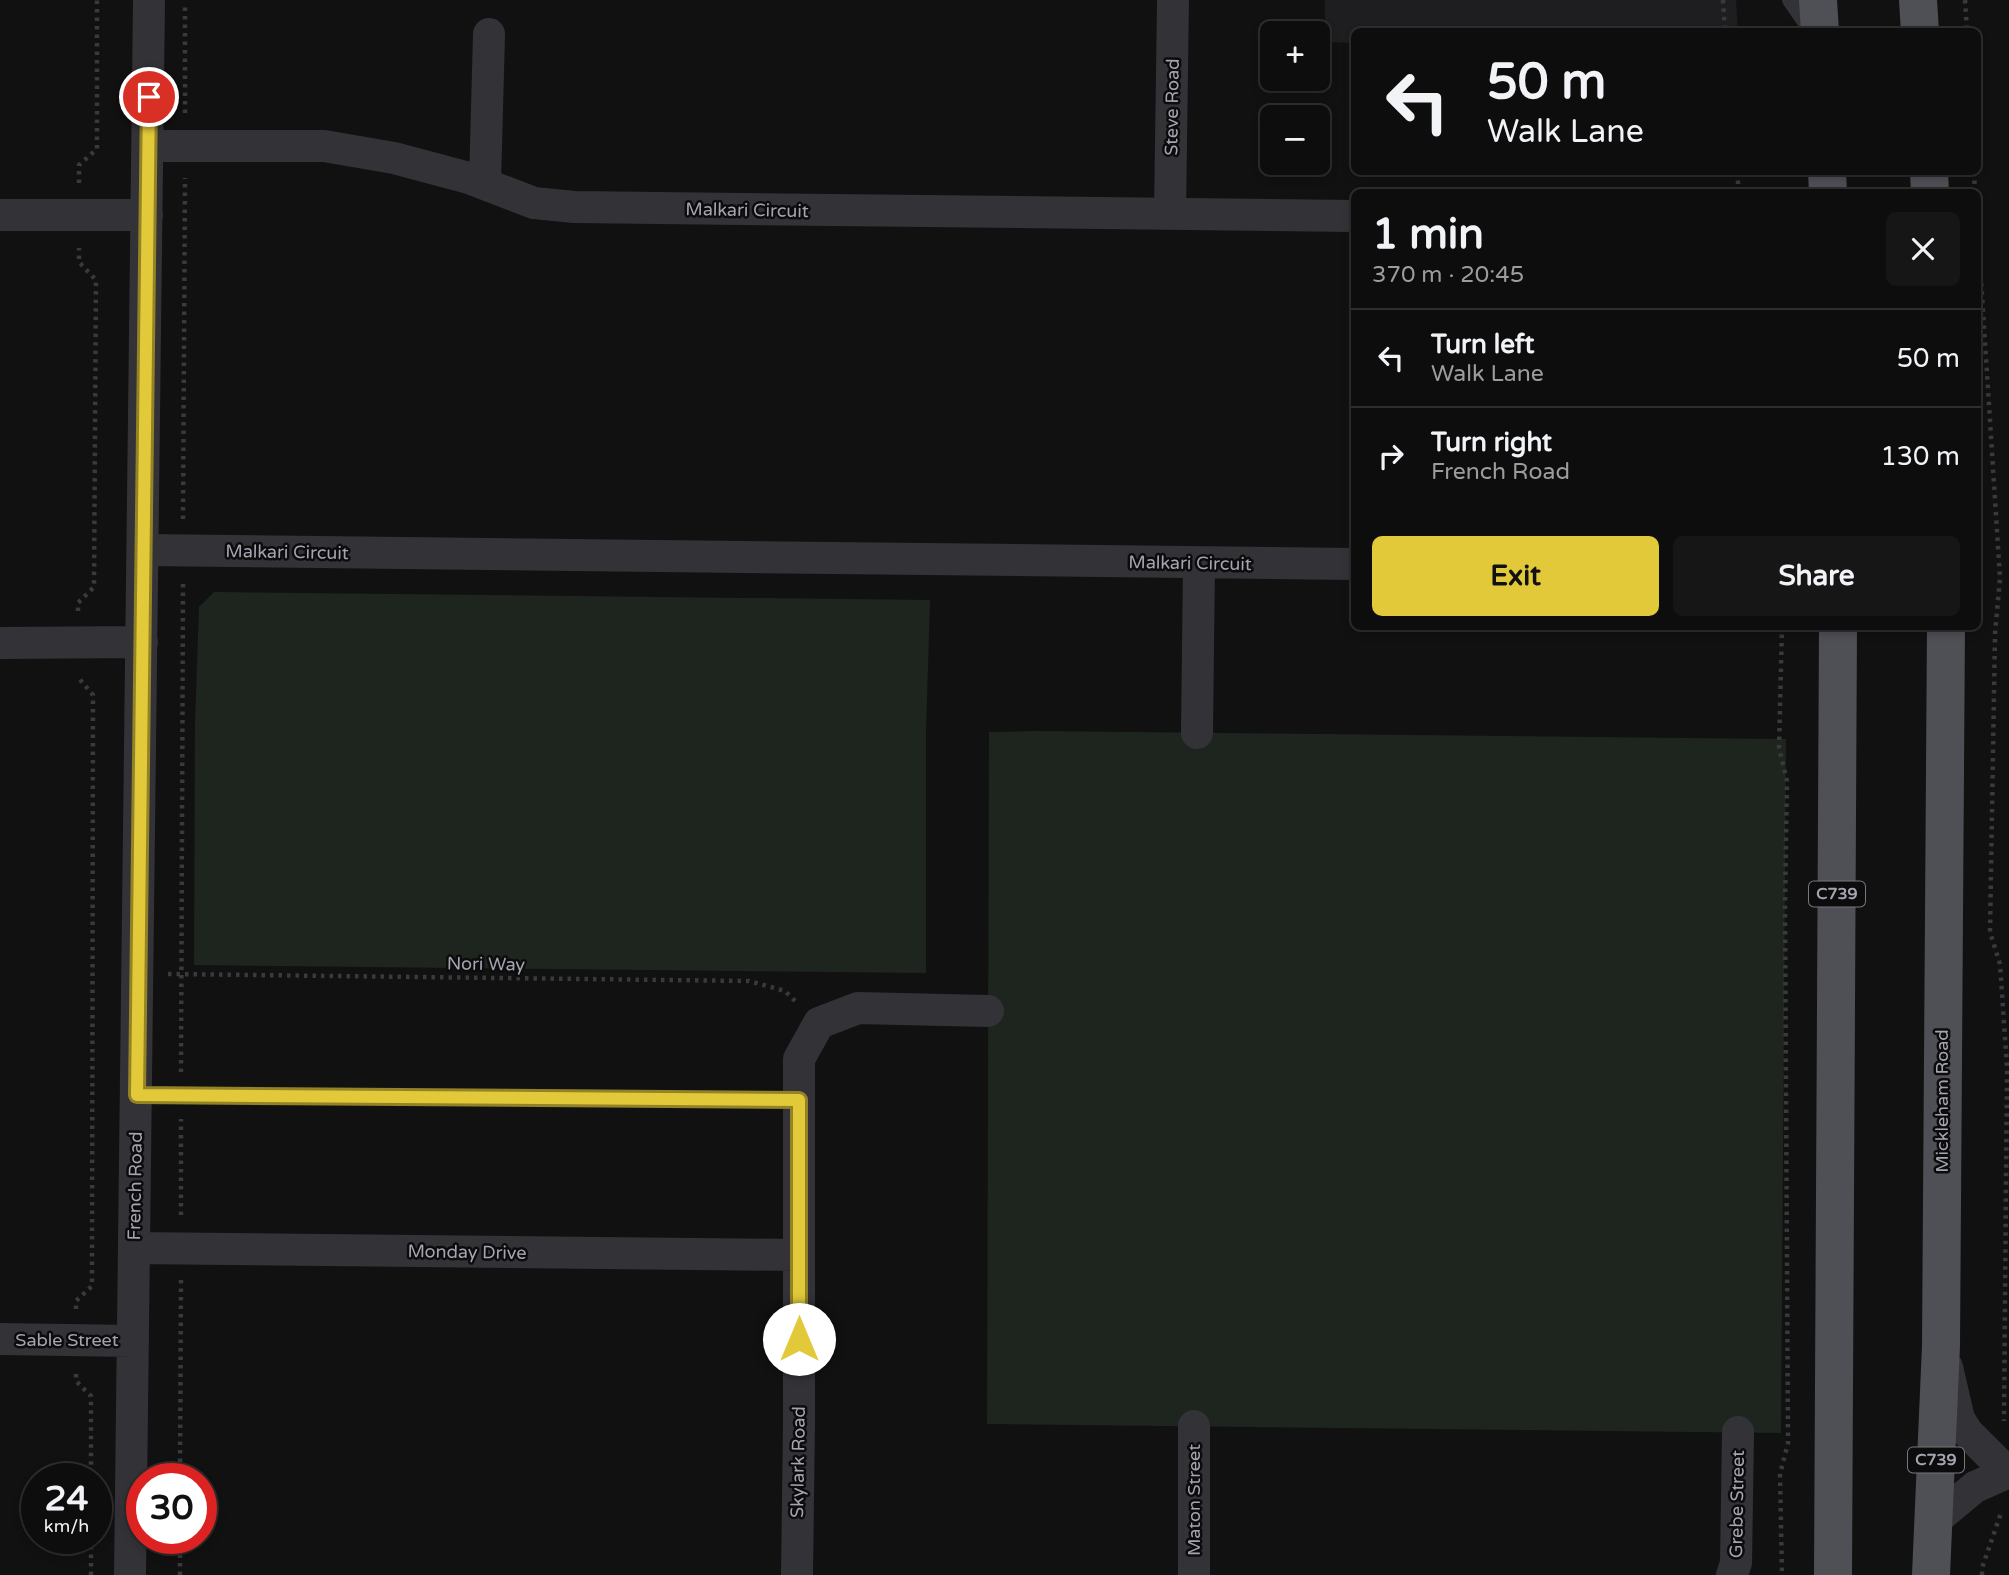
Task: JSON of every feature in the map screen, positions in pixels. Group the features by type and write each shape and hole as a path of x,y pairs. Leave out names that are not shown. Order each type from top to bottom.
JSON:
{"main road":[{"path":"1818,0 1820,28"},
{"path":"1918,0 1920,28"},
{"name":"C739","path":"1833,1575 1838,630"},
{"name":"Mickleham Road","path":"1931,1575 1941,1346 1947,630"}],"street":[{"name":"French Road","path":"130,1575 149,0"},
{"name":"Steve Road","path":"1170,214 1173,0"},
{"path":"485,183 489,34"},
{"name":"Malkari Circuit","path":"149,146 324,146 394,158 485,183 534,203 574,207 1351,216"},
{"path":"0,215 147,215"},
{"name":"Malkari Circuit","path":"144,550 1351,564"},
{"path":"1197,733 1199,563"},
{"path":"0,643 142,642"},
{"path":"818,1023 858,1008 988,1011"},
{"name":"Skylark Road","path":"797,1575 799,1059 818,1023"},
{"name":"Monday Drive","path":"134,1248 799,1255"},
{"name":"Sable Street","path":"0,1339 133,1340"},
{"path":"1934,1521 1975,1487 2008,1472 1967,1432 1959,1419 1941,1346"},
{"name":"Maton Street","path":"1194,1426 1194,1575"},
{"name":"Grebe Street","path":"1732,1575 1737,1563 1738,1432"}],"lane":[{"path":"1790,0 1808,28"},
{"path":"137,1095 799,1100"}],"path":[{"path":"91,1463 91,1396 76,1381 76,1301 92,1286 93,695 78,677 78,603 93,587 96,280 79,262 79,165 97,149 97,0"},
{"path":"180,1463 186,0"},
{"path":"1723,0 1726,28"},
{"path":"1965,0 1967,28"},
{"path":"1981,279 2000,578 1995,634 1990,932 2000,964 2007,1067 2003,1400 2008,1472 2003,1507 1982,1575"},
{"path":"1782,630 1779,748 1787,781 1785,932 1788,1443 1780,1474 1783,1575"},
{"name":"Nori Way","path":"138,973 749,981 785,991 818,1023"},
{"path":"91,1554 91,1575"},
{"path":"180,1554 180,1575"}],"shaded area":[{"path":"1325,0 1736,0 1738,28 1351,28 1351,43 1330,42 1330,21 1325,21"},
{"path":"214,592 930,600 926,731 926,973 194,965 195,724 199,607"},
{"path":"989,732 1786,739 1781,1433 987,1424"}],"route":[{"path":"149,97 137,1095 799,1100 799,1339"}]}
